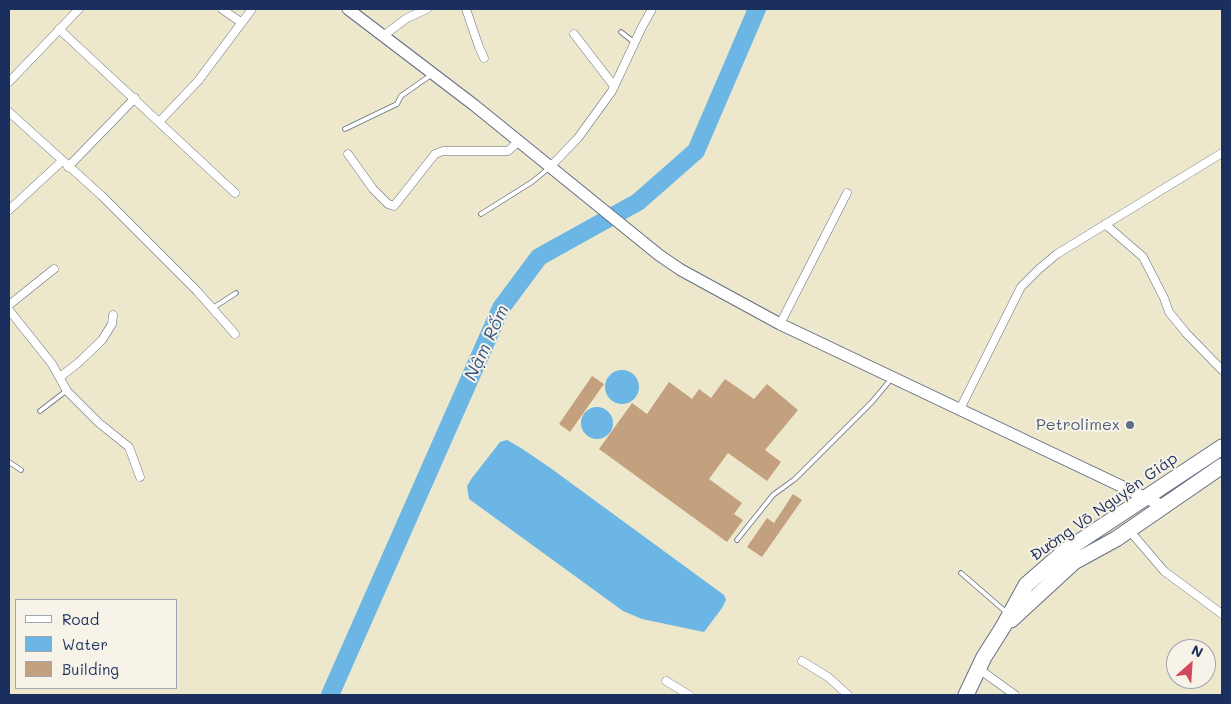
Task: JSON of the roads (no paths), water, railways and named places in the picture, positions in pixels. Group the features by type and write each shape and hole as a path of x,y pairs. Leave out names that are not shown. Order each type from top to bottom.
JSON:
{"highway":[{"name":"Đường Võ Nguyên Giáp","path":"1009,620 1026,585 1042,569 1065,551 1222,447"},
{"name":"Đường Võ Nguyên Giáp","path":"1009,620 1074,562 1129,530 1222,466"},
{"path":"966,695 978,669 1009,620"}],"street":[{"path":"9,82 79,9"},
{"path":"222,9 242,23"},
{"path":"160,122 198,81 252,9"},
{"path":"348,9 555,169 659,255 708,286 780,324 1163,506"},
{"path":"383,36 407,18 427,9"},
{"path":"466,9 484,58"},
{"path":"555,169 614,86 652,9"},
{"path":"60,29 235,193"},
{"path":"574,34 614,86"},
{"path":"68,167 135,98"},
{"path":"9,112 102,196 213,308 235,334"},
{"path":"348,154 373,189 391,206 399,202 435,154 443,151 508,151 519,141"},
{"path":"960,409 1021,287 1039,269 1057,254 1222,153"},
{"path":"9,210 62,161"},
{"path":"780,324 847,193"},
{"path":"1105,224 1143,257 1169,312 1186,333 1222,370"},
{"path":"9,305 54,268"},
{"path":"9,310 12,320 52,364 67,391 99,423 129,447 140,477"},
{"path":"60,377 102,340 112,324 113,315"},
{"path":"1129,530 1164,571 1222,614"},
{"path":"802,661 828,677 848,695"},
{"path":"978,669 1015,695"},
{"path":"666,681 689,695"}],"lane":[{"path":"621,32 634,43"},
{"path":"345,129 397,104 402,96 432,74"},
{"path":"480,214 555,169"},
{"path":"213,308 236,293"},
{"path":"737,540 773,495 802,472 872,402 892,377"},
{"path":"40,411 67,391"},
{"path":"9,462 21,470"},
{"path":"960,573 1009,620"}],"water":[{"path":"622,370 634,375 639,387 634,399 622,404 610,399 605,387 610,375"},
{"path":"597,407 603,408 608,412 612,417 612,429 608,434 603,438 597,439 591,438 586,434 582,429 581,423 582,417 586,412 591,408"},
{"path":"507,440 549,467 724,595 726,600 722,608 704,632 642,619 623,611 469,499 467,486 472,478 500,442"}],"waterway":[{"name":"Nậm Rốm","path":"330,695 501,308 539,257 638,202 696,151 757,9"}],"place":[{"name":"Petrolimex","path":"1130,425"}]}
